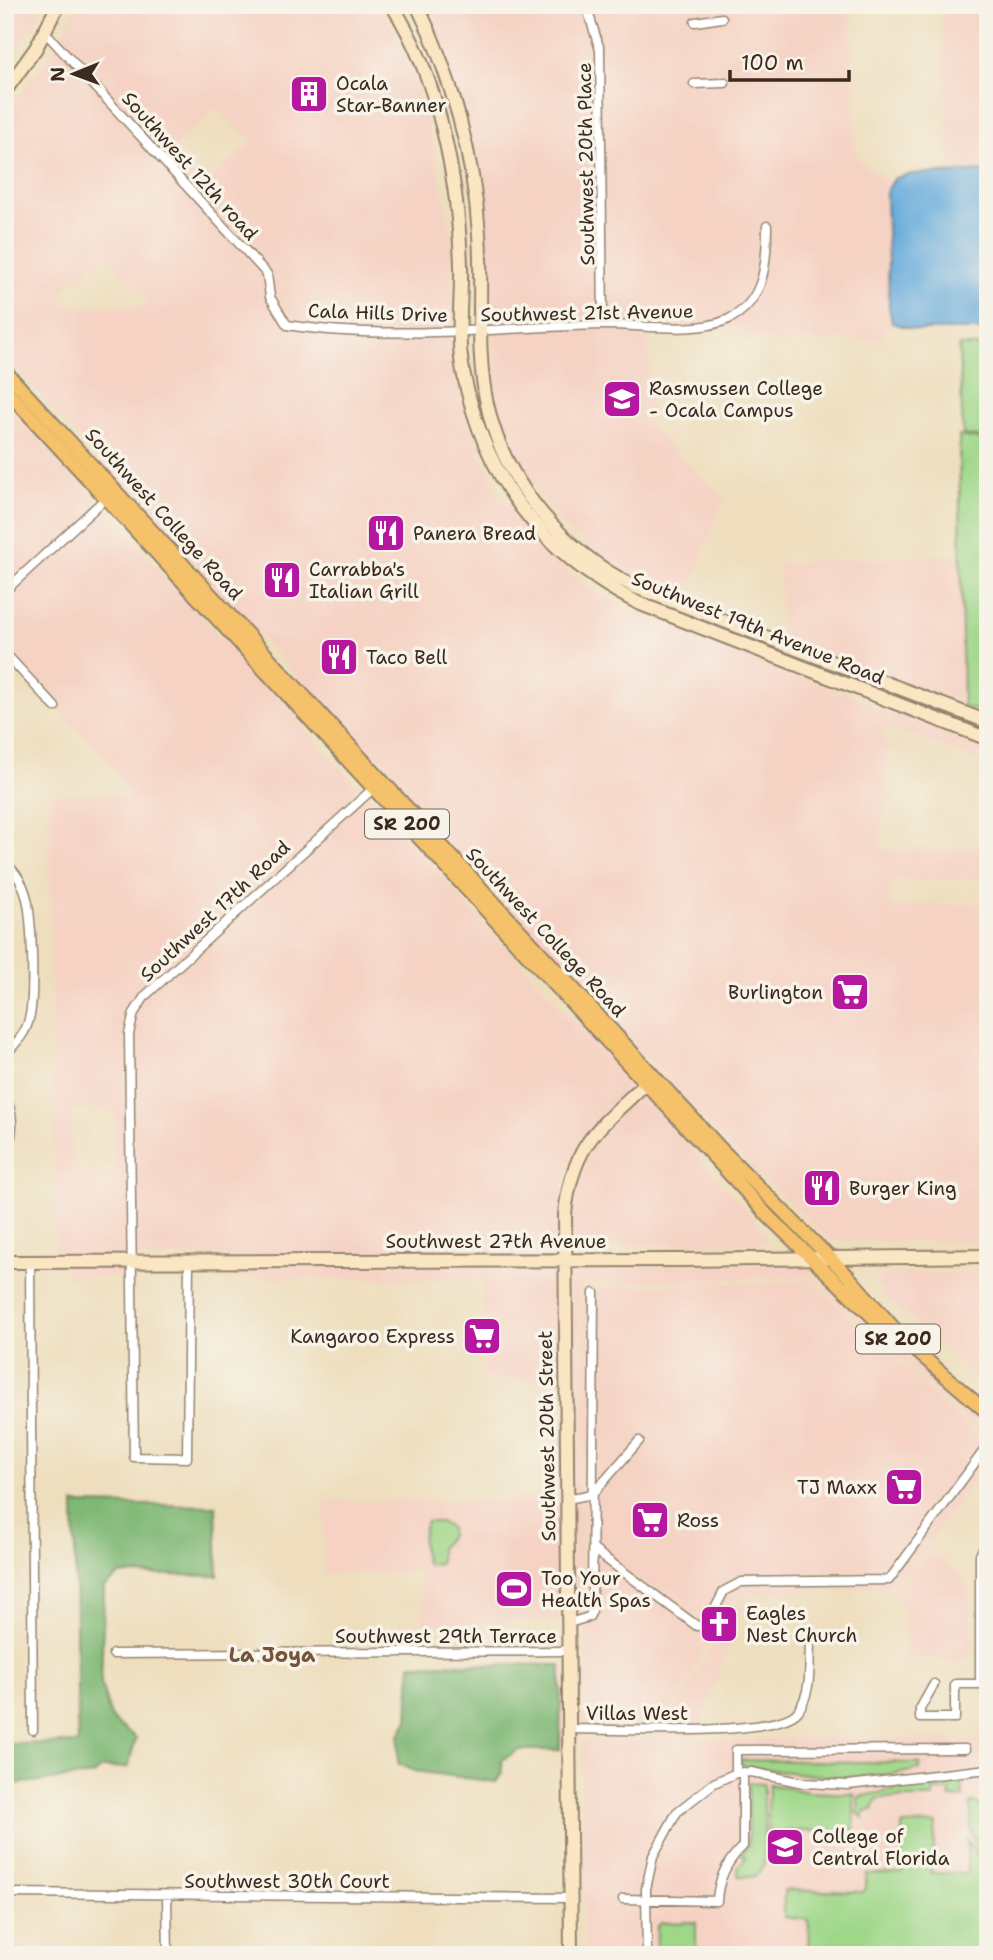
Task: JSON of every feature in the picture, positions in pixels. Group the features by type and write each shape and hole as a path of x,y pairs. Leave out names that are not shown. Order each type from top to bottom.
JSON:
{"main road":[{"path":"5,91 46,32 58,5"},
{"name":"Southwest 19th Avenue Road","path":"392,5 405,26 424,72 440,122 456,197 461,265 459,331 463,369 471,403 498,473 534,527 568,560 602,584 638,603 988,739"},
{"name":"Southwest 19th Avenue Road","path":"417,5 436,48 463,137 479,233 486,403 506,457 530,499 578,550 611,575 660,598 988,722"},
{"name":"Southwest College Road","path":"5,372 378,785 650,1079 809,1258 988,1419"},
{"name":"Southwest College Road","path":"5,390 378,785"},
{"name":"Southwest College Road","path":"650,1079 829,1258 907,1343 988,1413"},
{"name":"Southwest 20th Street","path":"571,1955 564,1260 568,1186 577,1158 590,1137 650,1079"},
{"name":"Southwest 27th Avenue","path":"5,1262 988,1255"}],"street":[{"name":"Southwest 20th Place","path":"586,5 600,50 603,325"},
{"path":"695,22 722,18"},
{"name":"Southwest 12th road","path":"46,32 267,274 270,297"},
{"path":"694,84 725,83"},
{"name":"Southwest 21st Avenue","path":"459,331 603,325 704,327 729,319 750,302 765,272 767,226"},
{"name":"Cala Hills Drive","path":"270,297 287,325 327,331 459,331"},
{"path":"5,591 106,498"},
{"path":"5,653 55,707"},
{"name":"Southwest 17th Road","path":"189,1261 187,1458 134,1457 129,1034 134,1013 145,996 378,785"},
{"path":"5,863 16,872 27,897 30,1018 20,1039 5,1055"},
{"path":"5,1096 13,1112 11,1140 5,1155"},
{"path":"30,1261 33,1730"},
{"path":"569,1623 589,1618 592,1611 594,1293"},
{"path":"567,1499 593,1494 639,1441"},
{"path":"594,1550 697,1626 706,1626 724,1591 741,1582 889,1580 988,1445"},
{"path":"934,1684 920,1709 920,1718 955,1718 955,1684 980,1685 980,1555 988,1541"},
{"name":"Villas West","path":"569,1730 705,1729 777,1724 798,1712 809,1685 811,1632"},
{"name":"Southwest 29th Terrace","path":"113,1654 569,1651"},
{"path":"622,1899 717,1900 721,1877 732,1856 743,1846 740,1773 736,1750 965,1749"},
{"path":"647,1955 646,1899 653,1856 670,1822 697,1794 740,1773 804,1783 848,1785 988,1769"},
{"name":"Southwest 30th Court","path":"5,1893 569,1898"},
{"path":"167,1896 168,1955"}],"shaded area":[{"path":"5,5 41,5 32,28 5,63"},
{"path":"76,5 380,5 405,53 428,121 452,238 453,363 469,426 497,489 533,541 581,582 622,606 988,750 988,765 896,729 882,730 888,747 881,850 988,848 988,879 897,880 889,893 891,906 988,904 988,1241 830,1240 728,1146 5,358 5,116 57,47","holes":["217,107 251,142 204,185 170,152","102,257 107,257 148,300 146,305 64,306 60,293"]},
{"path":"427,5 850,5 856,157 891,184 886,192 889,307 894,324 879,340 745,341 744,328 648,326 651,427 724,499 686,600 632,579 565,529 525,476 497,410 489,268 471,133"},
{"path":"941,5 988,5 988,171 950,172"},
{"path":"5,403 635,1087 586,1134 573,1157 563,1185 560,1256 58,1257 55,1251 49,794 128,795 112,766 5,650","holes":["85,1109 114,1111 114,1171 106,1175 73,1175 70,1113"]},
{"path":"961,555 963,706 781,636 779,562"},
{"path":"641,1093 766,1232 766,1240 760,1243 571,1246 572,1187 594,1139"},
{"path":"801,1263 988,1430 988,1442 812,1277 582,1284 579,1288 582,1711 586,1714 673,1712 740,1598 746,1597 697,1736 582,1736 578,1740 578,1750 574,1750 569,1264"},
{"path":"560,1264 565,1750 560,1750 561,1619 423,1625 420,1572 324,1573 324,1501 559,1500 558,1381 480,1378 484,1358 483,1280 68,1277 62,1265"},
{"path":"988,1272 988,1387 886,1298 876,1284 878,1279 887,1274"},
{"path":"812,1280 988,1447 988,1460 898,1587 737,1594 670,1710 586,1711 582,1288"},
{"path":"927,1552 962,1575 969,1594 972,1647 966,1659 954,1663 937,1658 907,1659 903,1607 891,1591 901,1589"},
{"name":"College of Central Florida","path":"988,1738 988,1955 584,1955 582,1740"}],"green space":[{"path":"959,346 988,346 988,438 963,435"},
{"path":"959,436 988,441 988,714 963,706"},
{"path":"74,1504 216,1506 218,1576 121,1574 104,1587 101,1684 112,1720 136,1738 128,1767 101,1768 94,1775 5,1785 5,1744 78,1743"},
{"path":"427,1522 440,1522 450,1528 450,1536 440,1548 440,1563 427,1565 425,1560 423,1537"},
{"path":"411,1664 561,1665 560,1750 519,1750 502,1760 503,1774 496,1782 414,1771 398,1763 399,1735 408,1721"},
{"path":"741,1760 920,1763 920,1769 875,1776 830,1776 741,1765"},
{"path":"954,1778 962,1779 963,1797 950,1798 950,1791 933,1791 933,1798 881,1798 877,1799 873,1810 864,1811 864,1818 858,1813 858,1797"},
{"path":"749,1782 764,1784 764,1865 755,1877 738,1876 738,1868 746,1858 741,1854 748,1845"},
{"path":"769,1784 808,1792 854,1794 854,1831 785,1831 784,1840 767,1840"},
{"path":"975,1802 988,1810 988,1832 983,1832 983,1840 987,1840 987,1856 977,1851 971,1829 971,1803"},
{"path":"936,1824 931,1873 967,1873 967,1840 988,1873 988,1955 808,1955 809,1920 784,1917 784,1890 862,1892 866,1889 866,1874 902,1873 902,1825"},
{"path":"696,1922 696,1955 656,1955 657,1927 661,1923"}],"water":[{"path":"988,171 988,330 916,330 892,323 889,307 886,192 895,178 912,174"}],"place":[{"name":"Ocala Star-Banner","path":"309,94"},
{"name":"Rasmussen College - Ocala Campus","path":"622,399"},
{"name":"Panera Bread","path":"386,533"},
{"name":"Carrabba's Italian Grill","path":"282,580"},
{"name":"Taco Bell","path":"339,657"},
{"name":"Burlington","path":"850,992"},
{"name":"Burger King","path":"822,1188"},
{"name":"Kangaroo Express","path":"482,1336"},
{"name":"TJ Maxx","path":"904,1487"},
{"name":"Ross","path":"650,1520"},
{"name":"Too Your Health Spas","path":"514,1589"},
{"name":"Eagles Nest Church","path":"719,1624"},
{"name":"College of Central Florida","path":"785,1847"}],"district":[{"name":"La Joya","path":"272,1655"}]}
